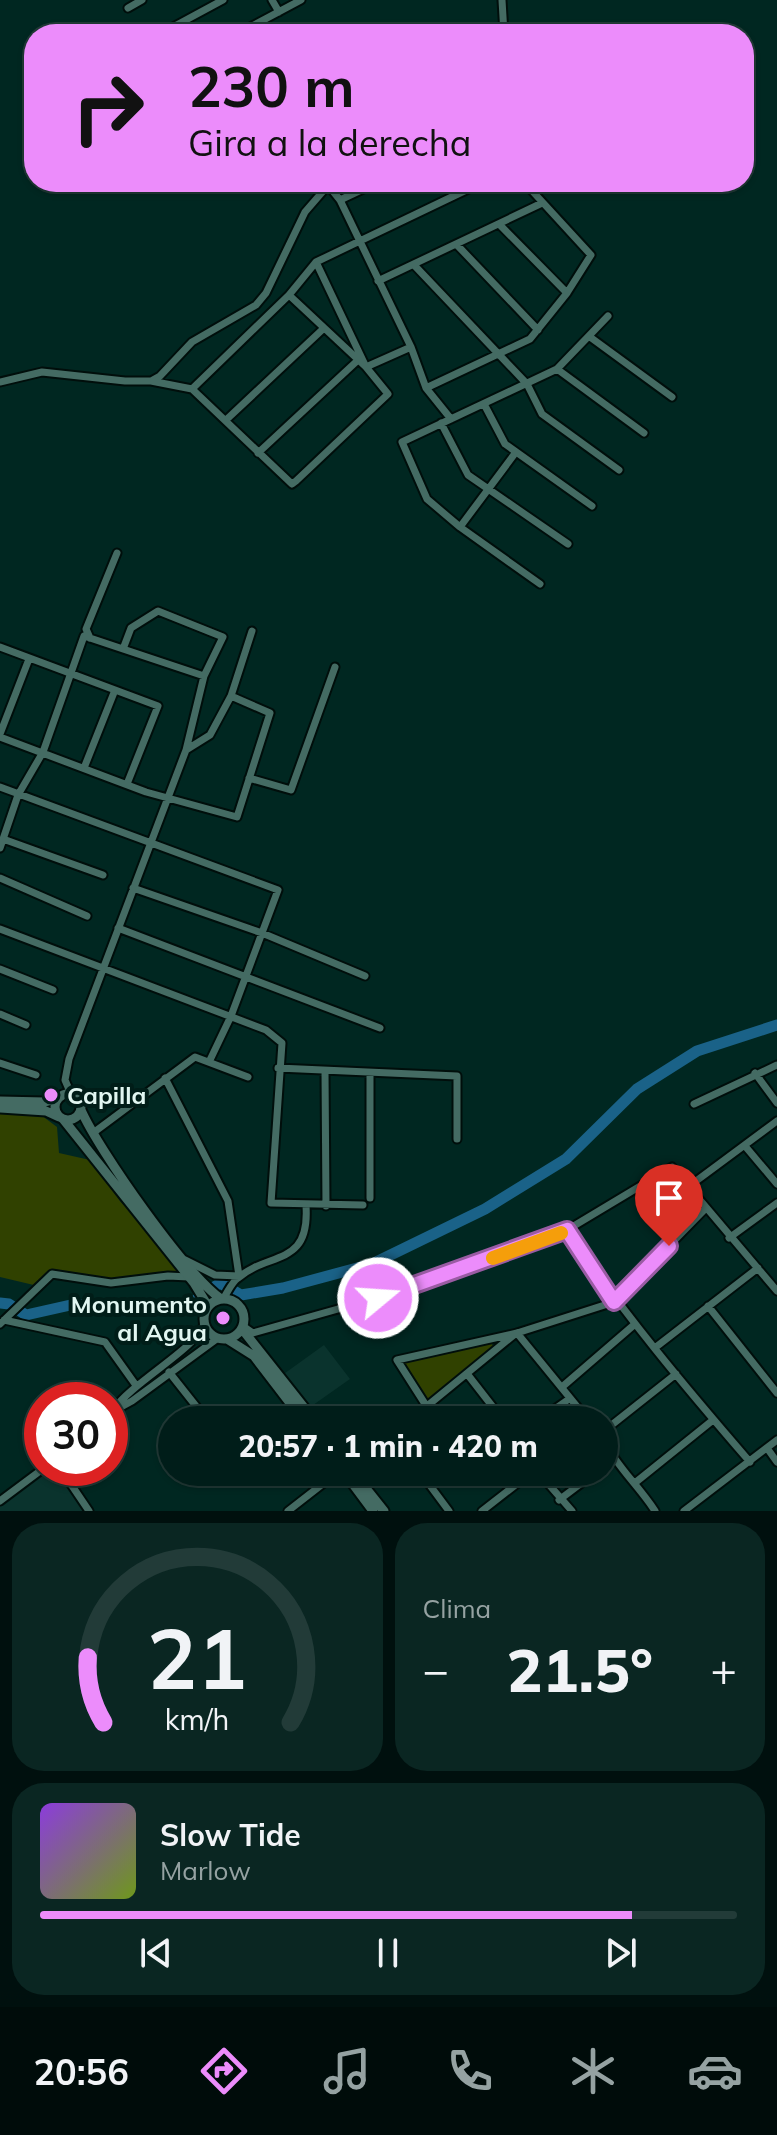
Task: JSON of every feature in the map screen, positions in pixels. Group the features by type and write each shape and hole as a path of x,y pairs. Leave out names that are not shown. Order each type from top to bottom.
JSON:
{"street":[{"path":"128,8 142,0"},
{"path":"179,24 223,0"},
{"path":"272,0 279,12"},
{"path":"263,24 301,0"},
{"path":"502,0 503,24"},
{"path":"151,381 192,342 256,305 266,293 305,212 322,192"},
{"path":"335,192 411,347 426,388 451,419"},
{"path":"340,200 357,192"},
{"path":"192,389 289,295 316,262 462,192"},
{"path":"426,388 530,339 567,293 591,255 531,192"},
{"path":"378,281 458,246 540,204"},
{"path":"500,225 567,293"},
{"path":"458,246 538,330"},
{"path":"0,382 42,372 151,381 192,389 292,484 388,394 366,367 316,262"},
{"path":"415,266 527,384 542,414 619,470"},
{"path":"289,295 366,367"},
{"path":"540,584 460,527 427,499 402,442 557,369 608,316"},
{"path":"226,420 323,329"},
{"path":"590,337 672,397"},
{"path":"366,367 411,347"},
{"path":"258,453 357,361"},
{"path":"557,369 644,433"},
{"path":"484,404 500,437 516,452 592,506"},
{"path":"441,423 468,475 568,544"},
{"path":"460,527 516,452"},
{"path":"90,638 86,629 117,553"},
{"path":"123,649 131,628 158,611 223,637 204,676 186,750 103,968 66,1072 65,1087 79,1099 93,1133 185,1260 215,1292"},
{"path":"186,750 210,735 231,696 252,631"},
{"path":"0,848 18,795 43,752 68,673 84,636 204,676"},
{"path":"0,647 158,706 127,784"},
{"path":"29,659 0,736 167,798 237,817 270,713 231,696"},
{"path":"249,778 291,790 335,667"},
{"path":"84,768 115,690"},
{"path":"0,787 278,890 231,1016 210,1060"},
{"path":"3,839 103,875"},
{"path":"0,878 87,916"},
{"path":"133,888 262,933 365,976"},
{"path":"118,928 380,1028"},
{"path":"0,929 266,1030 282,1043 271,1203 363,1205"},
{"path":"0,969 53,990"},
{"path":"0,1014 26,1025"},
{"path":"93,1133 195,1057 210,1060 248,1077"},
{"path":"0,1063 36,1075"},
{"path":"694,1104 777,1065"},
{"path":"278,1068 457,1076 457,1139"},
{"path":"325,1071 326,1206"},
{"path":"370,1073 370,1198"},
{"path":"755,1073 777,1103"},
{"path":"165,1078 228,1201 239,1276"},
{"path":"0,1101 45,1102 71,1094"},
{"path":"58,1098 55,1107 61,1118 189,1277 241,1308 242,1327 304,1406"},
{"path":"0,1108 46,1111 61,1118 73,1119 81,1110"},
{"path":"688,1187 777,1121"},
{"path":"745,1146 777,1184"},
{"path":"242,1327 253,1333 402,1291 567,1230 672,1167 777,1291"},
{"path":"729,1238 777,1203"},
{"path":"204,1320 215,1292 239,1276 295,1248 304,1231 306,1206"},
{"path":"426,1406 397,1360 517,1333 614,1302 705,1209"},
{"path":"567,1230 614,1302 656,1347 750,1462"},
{"path":"185,1260 215,1275 239,1276"},
{"path":"656,1347 758,1268"},
{"path":"2,1322 52,1274 111,1283 168,1276 189,1277"},
{"path":"128,1392 193,1340 215,1292"},
{"path":"708,1306 777,1393"},
{"path":"204,1320 222,1338 254,1356 292,1406"},
{"path":"2,1322 105,1342 135,1384"},
{"path":"562,1387 635,1324"},
{"path":"128,1403 169,1372 242,1327"},
{"path":"428,1406 517,1333"},
{"path":"517,1333 575,1406"},
{"path":"169,1372 196,1406"},
{"path":"618,1420 676,1374"},
{"path":"468,1375 492,1406"},
{"path":"559,1406 569,1399"},
{"path":"636,1482 713,1420"},
{"path":"684,1511 777,1440"},
{"path":"767,1448 777,1462"},
{"path":"618,1464 636,1482 655,1511"},
{"path":"0,1501 24,1483"},
{"path":"72,1486 89,1511"},
{"path":"288,1511 322,1486"},
{"path":"352,1486 370,1510"},
{"path":"364,1486 384,1511"},
{"path":"430,1486 449,1511"},
{"path":"482,1511 516,1486"},
{"path":"547,1486 572,1511"},
{"path":"559,1500 578,1486"}],"shaded area":[{"path":"324,1345 350,1379 312,1406 303,1406 281,1376"},
{"path":"24,1483 24,1486 72,1486 89,1511 0,1511 0,1502"}],"green space":[{"path":"0,1113 41,1115 57,1127 59,1153 90,1160 120,1201 189,1277 111,1283 52,1274 38,1286 0,1277"},
{"path":"491,1342 494,1348 427,1400 403,1363"}],"waterway":[{"path":"0,1303 9,1304 26,1315 75,1304 127,1311 190,1304 220,1283 241,1295 283,1288 372,1264 485,1209 566,1159 637,1089 697,1051 777,1025"}],"slow traffic":[{"path":"493,1258 561,1233"}],"place":[{"name":"Capilla","path":"51,1095"},
{"name":"Monumento al Agua","path":"223,1318"}],"route":[{"path":"378,1298 567,1230 614,1302 669,1246"}]}
